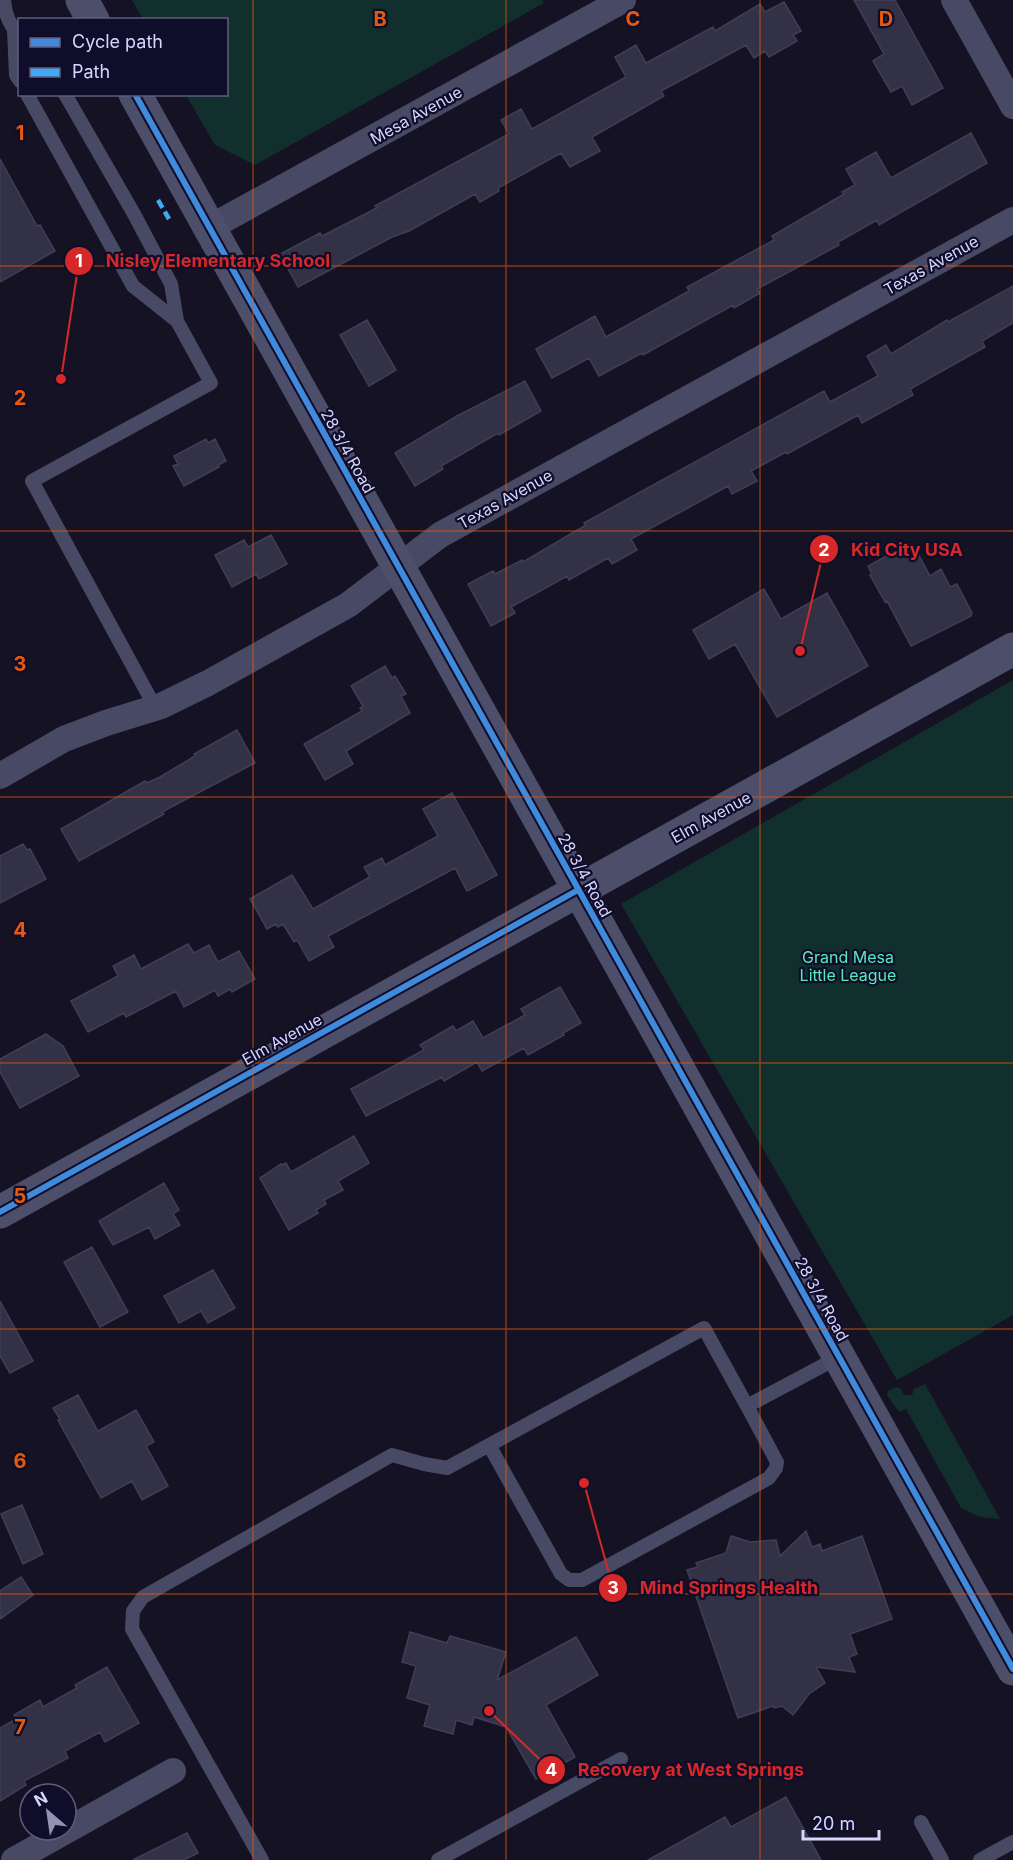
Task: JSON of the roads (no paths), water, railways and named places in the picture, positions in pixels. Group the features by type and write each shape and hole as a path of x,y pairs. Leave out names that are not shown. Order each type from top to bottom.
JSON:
{"street":[{"path":"82,0 92,18"},
{"name":"Mesa Avenue","path":"209,228 623,0"},
{"path":"954,0 1013,106"},
{"name":"28 3/4 Road","path":"136,96 1013,1668"},
{"name":"Texas Avenue","path":"0,776 64,740 155,707 207,683 348,605 440,535 1013,220"},
{"name":"Elm Avenue","path":"0,1212 1013,649"},
{"path":"14,1860 173,1771"}],"lane":[{"path":"4,0 5,13 17,33 16,75 18,78"},
{"path":"28,96 133,286 177,321"},
{"path":"66,96 171,284 177,321 211,383 32,481 155,707"},
{"path":"262,1860 132,1629 133,1611 143,1597 392,1455 447,1468 704,1328 777,1462 769,1478 582,1580 569,1580 561,1574 489,1446"},
{"path":"747,1406 839,1357"},
{"path":"438,1860 621,1759"},
{"path":"921,1822 942,1860"},
{"path":"980,1860 1013,1842"}],"place":[{"name":"Nisley Elementary School","path":"61,379"},
{"name":"Kid City USA","path":"800,651"},
{"name":"Mind Springs Health","path":"584,1483"},
{"name":"Recovery at West Springs","path":"489,1711"}],"park label":[{"name":"Grand Mesa Little League","path":"848,966"}]}
